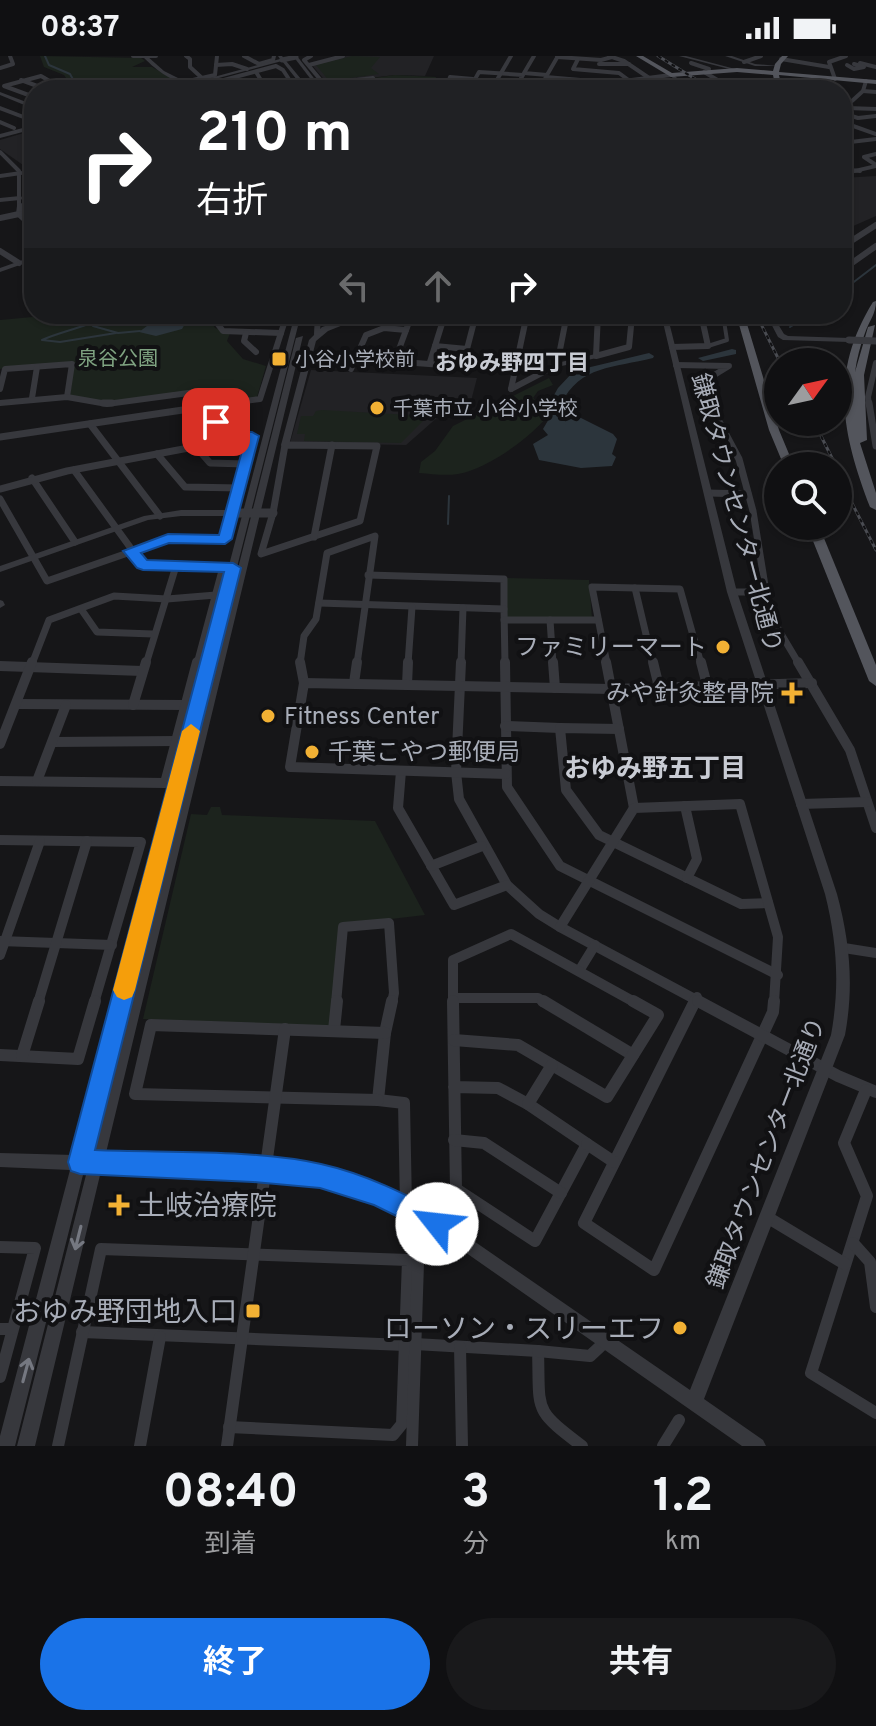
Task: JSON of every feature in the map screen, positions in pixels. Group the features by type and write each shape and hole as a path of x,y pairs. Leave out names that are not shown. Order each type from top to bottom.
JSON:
{"main road":[{"path":"639,56 671,75 737,70 779,61 842,80"},
{"path":"876,304 854,347 849,407 854,447 876,507"},
{"path":"876,320 864,350 859,402 861,438 876,486"},
{"path":"743,324 783,452"},
{"path":"819,540 876,681"}],"street":[{"path":"0,58 10,56 13,64 0,68"},
{"path":"133,56 156,56"},
{"path":"186,56 190,59 190,67 202,78"},
{"path":"193,80 215,75 217,56"},
{"path":"244,56 259,64 289,57"},
{"path":"311,56 304,60 309,65 313,80"},
{"path":"309,65 343,56"},
{"path":"497,80 511,56"},
{"path":"534,56 524,73 547,75 557,56 629,64"},
{"path":"596,71 600,62 610,56 629,64 651,80"},
{"path":"681,56 737,70"},
{"path":"727,56 829,65 856,64 864,67 854,69 847,65"},
{"path":"829,65 846,56"},
{"path":"145,57 162,72 180,80"},
{"path":"207,80 289,57"},
{"path":"289,57 308,80"},
{"path":"289,57 308,80"},
{"path":"207,80 289,57"},
{"path":"745,59 758,57"},
{"path":"875,58 860,63 876,67"},
{"path":"578,59 573,69 619,73 638,70"},
{"path":"691,63 720,80"},
{"path":"216,65 232,64 247,69"},
{"path":"829,65 835,79"},
{"path":"227,80 276,66 290,80"},
{"path":"449,80 450,77 473,79 479,72 526,70"},
{"path":"502,71 523,75 520,80"},
{"path":"256,72 261,80"},
{"path":"619,73 628,80 671,75 676,80"},
{"path":"24,94 4,86 42,75 53,80"},
{"path":"544,80 546,77 580,80"},
{"path":"852,102 870,84 876,92"},
{"path":"2,94 16,91"},
{"path":"2,94 24,103"},
{"path":"852,98 856,98"},
{"path":"0,108 21,102"},
{"path":"0,108 24,119"},
{"path":"852,110 876,109"},
{"path":"852,115 858,118 876,116"},
{"path":"0,122 14,128"},
{"path":"852,125 876,136"},
{"path":"858,127 872,125"},
{"path":"0,134 24,126"},
{"path":"0,134 24,127"},
{"path":"852,141 876,136"},
{"path":"0,152 17,163 21,173 19,214"},
{"path":"876,154 864,157 876,166"},
{"path":"852,171 876,166"},
{"path":"0,176 21,173"},
{"path":"0,200 20,198"},
{"path":"0,218 19,214"},
{"path":"19,214 24,219"},
{"path":"852,241 875,227"},
{"path":"852,263 876,246"},
{"path":"852,248 868,252"},
{"path":"0,251 19,263"},
{"path":"0,270 24,261"},
{"path":"216,324 220,330 234,332 281,333"},
{"path":"234,332 237,324"},
{"path":"0,437 260,399 284,324"},
{"path":"26,1446 88,1162 228,567 295,324"},
{"path":"6,1446 88,1162 302,324"},
{"path":"285,445 377,446 360,521 261,554 273,513 285,445 317,334 316,324"},
{"path":"317,334 338,324"},
{"path":"395,360 408,324"},
{"path":"430,362 442,324"},
{"path":"435,346 467,349 473,324"},
{"path":"525,324 511,389 557,365 629,347 631,324"},
{"path":"557,365 565,324"},
{"path":"596,356 599,324"},
{"name":"鎌取タウンセンター北通り","path":"667,324 732,592 831,894 844,948 846,989 844,1011 825,1069 694,1402"},
{"path":"703,324 708,346"},
{"path":"672,347 708,346 727,340 724,324"},
{"path":"775,324 786,338 876,341"},
{"path":"351,369 366,335 384,328 406,330"},
{"path":"246,333 244,341 256,352"},
{"path":"309,355 357,356 469,367"},
{"path":"876,363 868,397 876,446"},
{"path":"0,389 5,369 72,364 67,397"},
{"path":"676,365 729,366 711,377 706,394 715,419 731,440 743,469 767,592 785,642 850,750 876,828"},
{"path":"32,398 37,367"},
{"path":"0,403 67,397 107,404 196,392 226,436"},
{"path":"107,404 108,421"},
{"path":"90,424 160,516"},
{"path":"0,489 32,478 196,447 226,436 252,436 225,539 168,539 47,581 0,499"},
{"path":"314,537 332,445"},
{"path":"196,447 210,463 246,464"},
{"path":"157,454 185,487 240,488"},
{"path":"74,470 143,565 228,567"},
{"path":"32,478 75,542"},
{"path":"708,493 748,494"},
{"path":"0,569 115,528 160,516 273,513"},
{"path":"354,683 375,536 327,553 316,619 304,636 299,658 304,683 290,767 506,774"},
{"path":"133,705 176,566"},
{"path":"0,781 165,783 216,595 228,567"},
{"path":"368,575 504,579 507,787 560,866 778,975"},
{"path":"560,927 634,808 592,587 680,589 707,685"},
{"path":"635,588 659,687"},
{"path":"732,592 767,592"},
{"path":"0,744 49,620 114,596 167,599 216,595"},
{"path":"319,603 463,608 550,620 598,620"},
{"path":"407,685 412,607"},
{"path":"463,608 456,772 459,799 482,846 507,885 539,914 560,927 871,1091 844,1143 867,1196 811,1373 876,1413"},
{"path":"81,609 97,632 153,634"},
{"path":"550,620 555,688"},
{"path":"0,666 142,671"},
{"path":"304,683 611,689 812,683"},
{"path":"17,704 186,705"},
{"path":"37,781 66,705"},
{"path":"505,726 619,729"},
{"path":"560,728 566,790 599,835 741,904 768,903"},
{"path":"53,742 176,741"},
{"path":"401,771 398,808 454,905 507,885"},
{"path":"801,804 867,802"},
{"path":"634,808 740,804 778,937 778,975 773,1012 654,1270 584,1223 697,997"},
{"path":"685,806 697,859 687,878"},
{"path":"0,840 141,842 78,1059 0,1055"},
{"path":"0,955 2,942 40,841"},
{"path":"22,1056 87,841"},
{"path":"431,866 482,846"},
{"path":"334,1030 343,927 389,923 394,993 385,1033 378,1100"},
{"path":"454,1040 518,1045 607,1097 658,1015 511,934 453,960 454,1140 456,1189 535,1241 587,1144"},
{"path":"2,942 112,945"},
{"path":"579,971 595,945"},
{"path":"844,948 876,953"},
{"path":"453,998 538,998 633,1055"},
{"path":"385,1033 151,1025 135,1094 404,1103 406,1206"},
{"path":"227,1446 285,1029"},
{"path":"528,1104 552,1065"},
{"path":"454,1087 498,1088 528,1104 614,1162"},
{"path":"454,1140 484,1143 561,1193"},
{"path":"0,1160 266,1170 350,1183 406,1206 437,1224 757,1446"},
{"path":"767,1217 845,1264"},
{"path":"229,1427 393,1435 402,1424 419,1233"},
{"path":"853,1243 870,1254 876,1307"},
{"path":"0,1247 35,1248 6,1329 0,1377"},
{"path":"58,1446 101,1249 408,1260 412,1446"},
{"path":"82,1332 410,1344 590,1356 605,1342"},
{"path":"140,1446 160,1337"},
{"path":"460,1347 462,1446"},
{"path":"538,1351 540,1409 547,1419 582,1446"},
{"path":"663,1446 679,1420"}],"shaded area":[{"path":"346,56 434,56 425,76 324,80 312,65"},
{"path":"24,133 24,166 0,149 0,140"},
{"path":"876,176 876,216 852,227 852,177"},
{"path":"185,324 182,329 156,336 139,332 147,326"},
{"name":"千葉市立 小谷小学校","path":"311,370 477,378 471,401 439,416 406,445 290,443"},
{"path":"565,405 572,408 569,412 617,439 612,466 581,468 539,460 533,444 548,435 543,429 553,412"}],"green space":[{"path":"40,56 141,58 145,61 132,67 152,67 174,80 67,80 64,75 44,67"},
{"path":"352,56 380,57 371,68 379,74 336,80 328,80 316,65"},
{"path":"395,75 436,77 436,80 374,78"},
{"name":"泉谷公園","path":"24,318 24,324 213,324 215,328 230,333 227,341 243,359 266,366 257,397 209,406 199,391 110,403 70,396 74,363 0,369 0,320"},
{"path":"549,378 553,385 538,391 533,398 552,411 509,450 470,471 444,475 419,473 421,462 435,451 453,426"},
{"path":"316,411 428,416 401,443 304,441 305,434 297,434 301,416 313,416"},
{"path":"507,578 589,580 592,619 507,617"},
{"path":"211,807 220,807 222,815 375,821 425,915 340,925 330,1026 143,1019 191,814 207,815"}],"waterway":[{"path":"45,56 49,65 70,74 73,80"},
{"path":"852,283 876,265"},
{"path":"89,324 42,340 60,342 116,333"},
{"path":"790,327 795,324"},
{"path":"93,326 118,333 140,331"},
{"path":"703,358 732,352"},
{"path":"570,423 555,404 562,390 578,373 649,356"},
{"path":"448,524 449,496"}],"railway":[{"path":"658,56 697,80"},
{"path":"761,324 773,348"},
{"path":"821,436 829,452"},
{"path":"852,503 876,550"}],"slow traffic":[{"path":"124,990 191,731"}],"place":[{"name":"小谷小学校前","path":"279,359"},
{"name":"千葉市立 小谷小学校","path":"377,408"},
{"name":"ファミリーマート","path":"723,647"},
{"name":"みや針灸整骨院","path":"792,693"},
{"name":"Fitness Center","path":"268,716"},
{"name":"千葉こやつ郵便局","path":"312,752"},
{"name":"土岐治療院","path":"119,1205"},
{"name":"おゆみ野団地入口","path":"253,1311"},
{"name":"ローソン・スリーエフ","path":"680,1328"}],"district":[{"name":"おゆみ野四丁目","path":"512,362"},
{"name":"おゆみ野五丁目","path":"655,768"}],"route":[{"path":"216,422 226,436 252,436 225,539 168,539 131,551 143,565 233,568 80,1162 253,1169 320,1176 378,1194 437,1224"}]}
